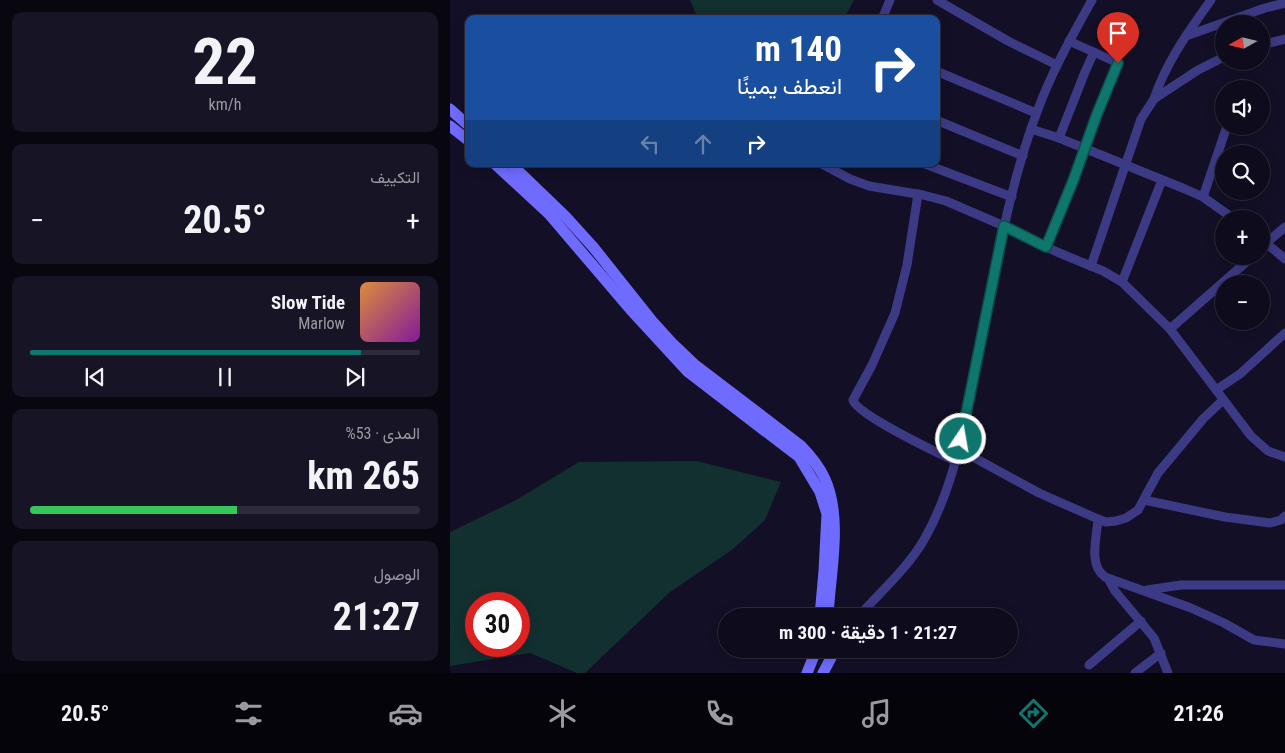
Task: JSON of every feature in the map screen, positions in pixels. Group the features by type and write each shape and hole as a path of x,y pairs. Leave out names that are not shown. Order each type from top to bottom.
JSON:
{"street":[{"path":"884,15 890,0"},
{"path":"937,0 1008,41 1057,65"},
{"path":"867,608 901,571 925,538 942,499 964,428 1004,226 1031,129 1057,65 1092,0"},
{"path":"1091,266 1141,119 1154,99 1166,69 1211,0"},
{"path":"1186,36 1265,8 1285,3"},
{"path":"1270,43 1285,39"},
{"path":"1046,247 1118,63 1070,41"},
{"path":"1059,138 1094,52"},
{"path":"1154,99 1198,70 1215,62"},
{"path":"940,73 1036,113"},
{"path":"450,109 465,122"},
{"path":"940,122 1023,156"},
{"path":"450,126 465,138"},
{"path":"1031,129 1059,138 1084,150 1162,180 1203,198 1221,210"},
{"path":"1203,198 1224,135"},
{"path":"498,167 550,214 630,309 688,372 799,457 820,492 827,514 821,608"},
{"path":"513,167 566,216 671,342 694,364 800,445 813,459 825,479 830,495 833,516 833,565 829,608"},
{"path":"828,167 869,186 918,194 946,201 1091,266 1122,282 1170,329 1260,446 1268,452 1285,457"},
{"path":"933,167 1012,197"},
{"path":"1122,282 1162,180"},
{"path":"918,194 907,265 894,313 872,365 853,400 855,405 864,411 954,461"},
{"path":"1270,239 1285,227"},
{"path":"1270,249 1285,259"},
{"path":"1170,329 1243,265"},
{"path":"1216,390 1240,374 1285,333"},
{"path":"958,451 973,457 1038,493 1098,519 1106,522 1122,520 1138,510 1158,473 1203,419 1224,400"},
{"path":"1144,500 1270,523 1281,520 1285,516"},
{"path":"1098,519 1095,552 1096,567 1100,574 1109,580 1191,608 1224,623 1254,640 1285,644"},
{"path":"1109,580 1115,591 1154,638 1168,673"},
{"path":"1144,591 1181,585 1285,585"},
{"path":"1089,665 1140,621"},
{"path":"1135,673 1161,653"},
{"path":"807,673 813,658"},
{"path":"823,673 833,658"}],"green space":[{"path":"690,0 854,0 846,15 696,15"},
{"path":"697,461 781,482 765,520 733,549 670,592 585,673 577,673 530,653 530,592 465,592 465,657 505,657 450,666 450,532 516,500 579,462"}],"route":[{"path":"961,439 1004,226 1046,247 1073,181 1088,135 1118,63"}]}
